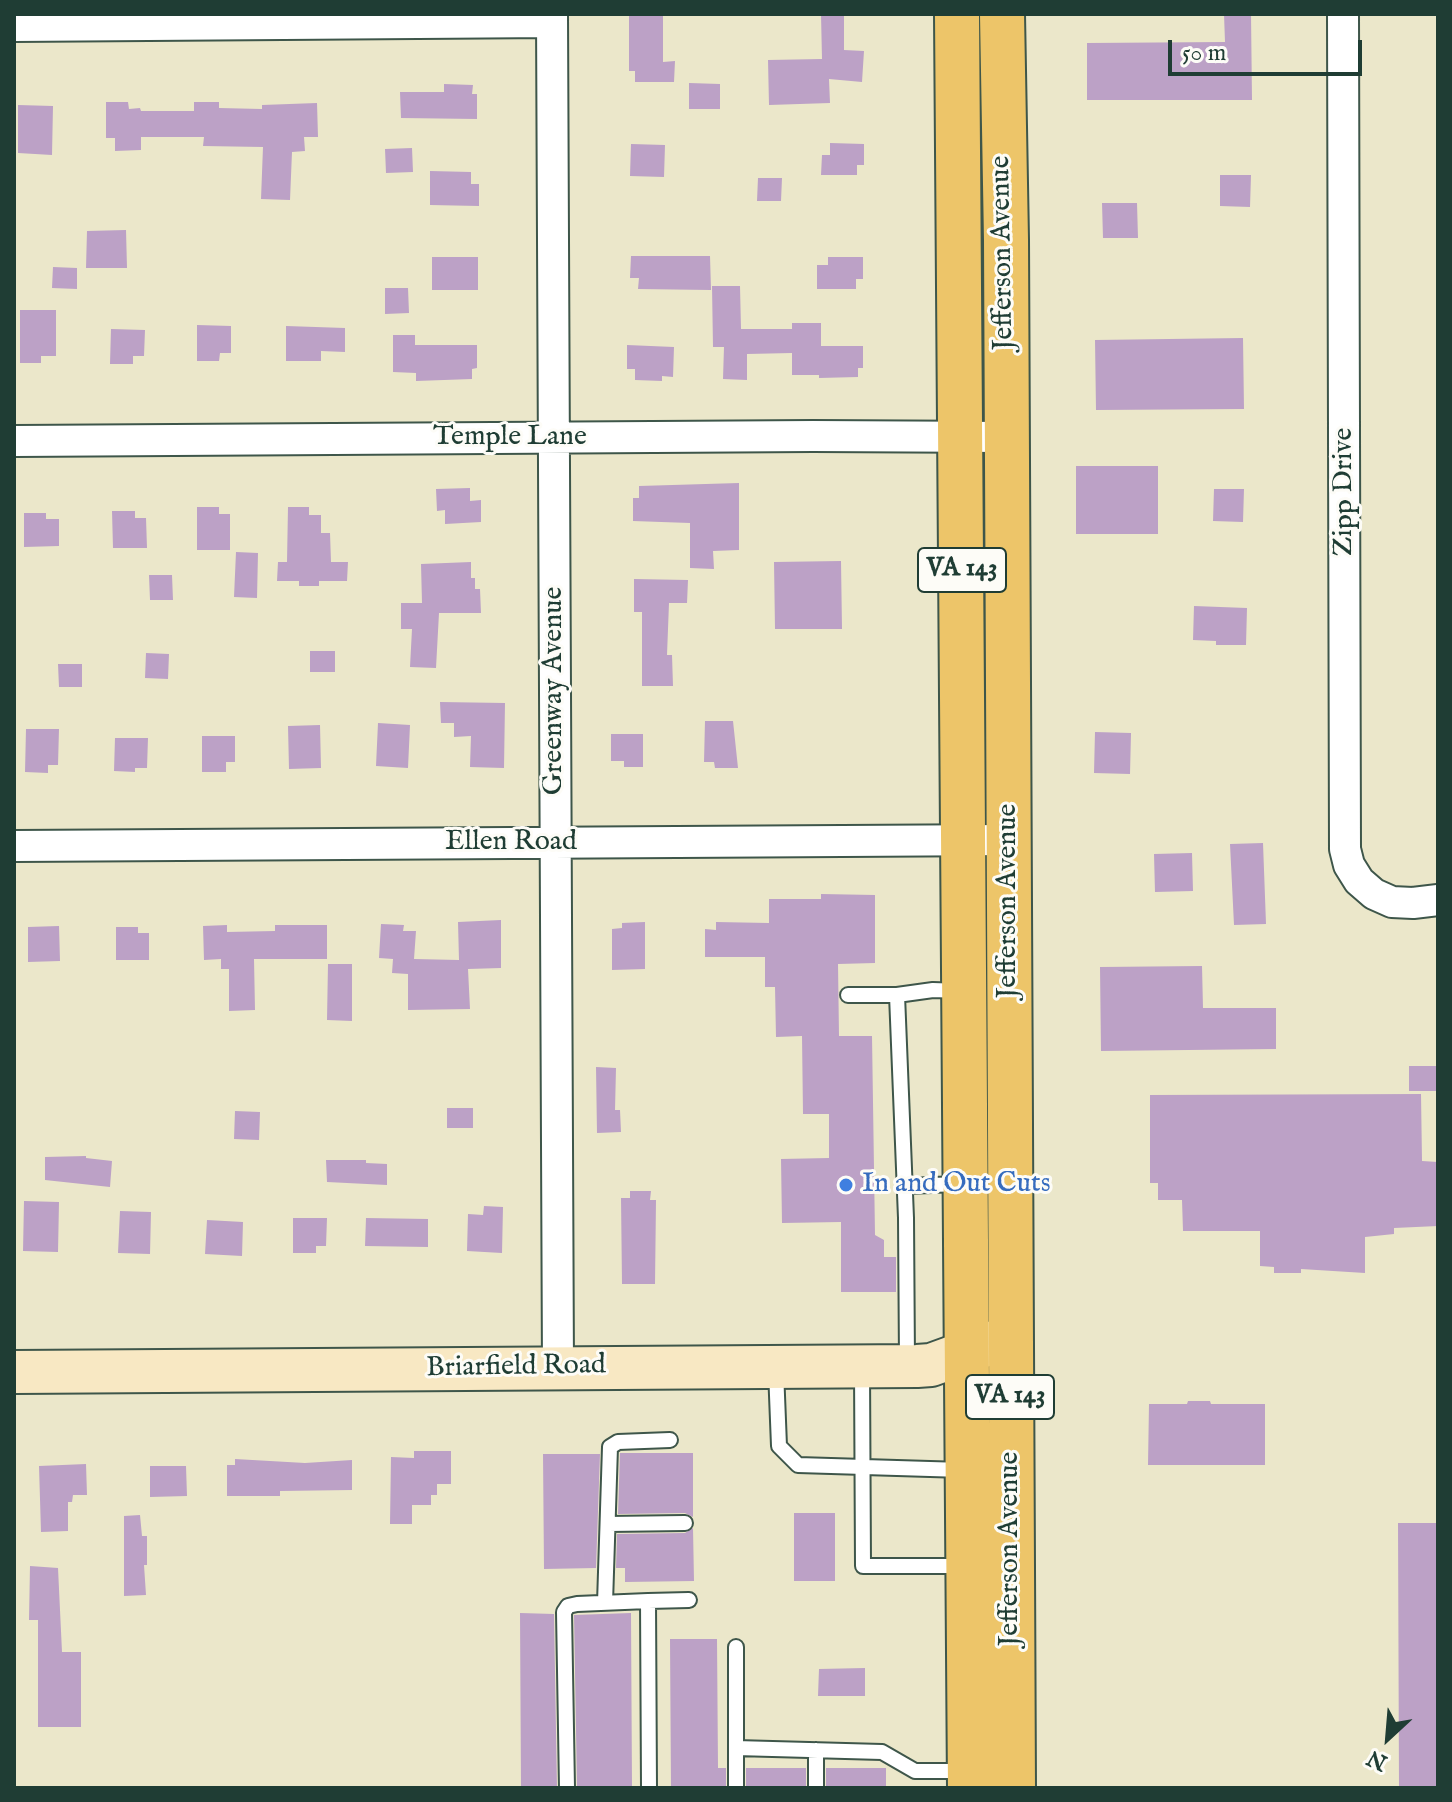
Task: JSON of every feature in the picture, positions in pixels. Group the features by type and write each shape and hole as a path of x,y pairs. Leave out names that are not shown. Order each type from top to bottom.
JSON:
{"main road":[{"name":"Jefferson Avenue","path":"957,14 970,1779"},
{"name":"Jefferson Avenue","path":"1002,14 1013,1788"},
{"name":"Briarfield Road","path":"14,1372 907,1366 931,1365 1012,1335"}],"street":[{"name":"Zipp Drive","path":"1343,14 1345,849 1349,865 1359,881 1374,894 1392,902 1438,900"},
{"path":"14,26 552,18"},
{"name":"Greenway Avenue","path":"552,18 558,1368"},
{"name":"Temple Lane","path":"14,441 1006,437"},
{"name":"Ellen Road","path":"14,846 1008,840"}],"lane":[{"path":"848,995 964,991"},
{"path":"897,995 907,1366"},
{"path":"904,1186 966,1184"},
{"path":"776,1366 779,1446 798,1465 969,1471"},
{"path":"862,1366 863,1566 969,1566"},
{"path":"605,1603 610,1447 618,1442 670,1440"},
{"path":"608,1524 685,1523"},
{"path":"567,1788 564,1612 568,1606 577,1604 689,1600"},
{"path":"648,1601 649,1788"},
{"path":"736,1647 736,1788"},
{"path":"736,1748 882,1752 915,1771 970,1779"},
{"path":"816,1750 816,1788"}],"building":[{"path":"629,14 663,14 663,62 675,61 674,82 635,82 635,71 629,71"},
{"path":"821,14 844,14 844,50 864,51 862,82 829,79 830,103 769,105 768,60 822,59"},
{"path":"1224,14 1251,14 1252,100 1087,100 1087,43 1225,42"},
{"path":"689,83 720,84 720,109 689,109"},
{"path":"444,84 473,85 472,94 477,94 477,119 401,118 400,92 444,92"},
{"path":"106,102 128,102 129,109 140,108 141,111 194,111 194,102 219,102 219,108 262,109 262,105 317,103 318,137 304,137 305,151 292,152 290,200 261,199 263,147 203,146 204,137 141,137 141,150 115,151 115,138 106,138"},
{"path":"18,105 53,106 52,155 18,153"},
{"path":"830,143 864,144 864,165 857,165 857,175 821,175 822,155 830,155"},
{"path":"631,144 665,145 664,177 630,176"},
{"path":"412,148 413,172 386,173 385,149"},
{"path":"430,171 471,172 471,184 479,184 479,206 430,205"},
{"path":"1220,175 1251,175 1250,207 1220,206"},
{"path":"758,178 782,178 781,201 757,201"},
{"path":"1102,203 1137,203 1138,238 1103,238"},
{"path":"126,230 127,268 86,268 87,231"},
{"path":"631,256 710,256 711,290 638,289 639,278 630,278"},
{"path":"432,257 478,257 478,290 432,290"},
{"path":"828,257 863,257 863,279 856,279 856,289 817,289 817,265 828,265"},
{"path":"53,267 77,268 77,289 52,288"},
{"path":"712,286 740,286 741,329 792,329 792,323 821,323 821,346 863,346 863,368 858,368 858,377 792,375 792,353 747,354 747,380 723,379 724,347 713,347"},
{"path":"385,288 408,288 409,313 385,314"},
{"path":"20,310 56,310 56,356 41,356 41,363 20,363"},
{"path":"197,325 231,326 231,353 220,353 219,361 197,361"},
{"path":"286,326 345,328 345,352 321,351 321,361 286,361"},
{"path":"111,329 145,330 144,356 133,356 133,364 110,364"},
{"path":"393,335 415,335 415,345 477,345 477,368 472,369 472,379 416,381 416,373 393,372"},
{"path":"1243,338 1244,409 1096,410 1095,340"},
{"path":"627,345 674,347 673,377 662,376 662,381 635,380 635,369 627,369"},
{"path":"1076,466 1158,466 1158,534 1076,534"},
{"path":"739,483 739,550 713,551 714,569 690,568 690,523 633,521 633,498 639,498 639,486"},
{"path":"470,488 470,501 481,500 481,522 445,524 445,510 437,511 436,489"},
{"path":"1214,489 1244,489 1243,522 1213,521"},
{"path":"197,507 219,507 219,514 230,514 230,550 197,550"},
{"path":"288,507 309,507 309,515 321,515 321,533 330,533 331,562 348,562 347,581 319,581 319,586 299,586 299,581 277,581 278,562 287,562"},
{"path":"112,511 135,511 135,518 146,518 147,548 113,548"},
{"path":"24,513 46,513 46,519 59,519 59,546 24,547"},
{"path":"236,552 258,553 257,598 234,597"},
{"path":"841,561 842,629 775,629 774,562"},
{"path":"471,562 471,578 475,578 475,589 480,589 481,613 439,613 436,668 410,667 412,629 401,629 401,603 422,603 421,564"},
{"path":"149,575 172,575 173,600 150,600"},
{"path":"634,579 688,580 687,603 669,603 667,655 672,655 673,686 642,686 642,612 634,612"},
{"path":"1194,606 1247,608 1246,645 1216,645 1216,641 1193,640"},
{"path":"310,651 335,651 335,672 310,672"},
{"path":"146,653 169,654 168,679 145,678"},
{"path":"58,664 82,664 82,687 59,687"},
{"path":"440,702 505,703 504,768 470,767 471,736 454,737 454,723 441,723"},
{"path":"705,721 733,721 738,768 715,768 714,762 704,762"},
{"path":"378,723 410,725 408,768 376,766"},
{"path":"320,725 321,768 289,769 288,726"},
{"path":"26,729 59,729 58,765 48,765 48,773 25,772"},
{"path":"1095,732 1131,733 1130,774 1094,773"},
{"path":"611,734 643,734 643,767 624,767 624,761 611,761"},
{"path":"202,736 235,736 235,762 226,762 226,772 202,772"},
{"path":"115,738 148,738 147,768 135,768 135,772 114,771"},
{"path":"1263,843 1266,924 1234,925 1230,844"},
{"path":"1192,853 1193,891 1155,892 1154,854"},
{"path":"821,894 875,895 875,963 838,964 839,1036 872,1036 875,1235 884,1240 884,1257 896,1257 896,1292 841,1292 841,1222 782,1223 781,1159 829,1158 829,1114 803,1114 802,1036 776,1037 775,987 765,987 765,957 705,957 705,929 716,930 716,922 769,923 769,899 821,899"},
{"path":"501,920 501,968 468,969 470,1009 408,1010 408,974 392,973 393,959 379,958 381,924 404,925 403,931 416,931 414,959 459,960 458,922"},
{"path":"645,922 645,969 612,970 612,929 622,928 622,923"},
{"path":"227,925 227,932 275,931 275,925 327,925 327,959 254,959 255,1010 229,1011 229,969 221,969 221,959 204,960 203,926"},
{"path":"59,926 60,961 28,962 28,927"},
{"path":"116,927 138,927 138,933 149,933 149,960 116,960"},
{"path":"328,964 352,964 352,1021 327,1020"},
{"path":"1202,966 1203,1008 1276,1008 1276,1049 1101,1051 1100,967"},
{"path":"1409,1066 1438,1066 1438,1091 1409,1091"},
{"path":"596,1067 616,1068 615,1110 620,1110 621,1132 597,1133"},
{"path":"1421,1094 1422,1161 1438,1162 1438,1226 1394,1228 1394,1234 1365,1237 1365,1273 1301,1269 1301,1273 1274,1273 1274,1267 1260,1266 1260,1231 1183,1231 1182,1200 1158,1200 1158,1183 1150,1183 1150,1095"},
{"path":"447,1108 473,1108 473,1128 447,1128"},
{"path":"235,1111 260,1112 259,1140 234,1139"},
{"path":"86,1156 112,1161 110,1187 45,1180 45,1157"},
{"path":"326,1160 366,1160 366,1163 387,1164 387,1185 327,1182"},
{"path":"630,1191 651,1191 650,1200 656,1200 655,1284 622,1284 621,1198 630,1198"},
{"path":"24,1201 59,1202 58,1252 23,1251"},
{"path":"484,1206 503,1207 502,1253 467,1251 468,1214 483,1215"},
{"path":"120,1211 151,1212 150,1254 118,1253"},
{"path":"293,1218 327,1218 326,1246 316,1246 316,1253 293,1253"},
{"path":"366,1218 428,1219 428,1247 365,1246"},
{"path":"207,1220 243,1222 242,1256 205,1254"},
{"path":"1188,1401 1265,1404 1265,1465 1148,1465 1149,1404 1187,1404"},
{"path":"414,1451 451,1451 451,1484 437,1484 437,1495 431,1495 431,1505 412,1505 412,1524 390,1524 391,1457 414,1458"},
{"path":"620,1453 693,1453 693,1517 685,1513 618,1514"},
{"path":"543,1454 600,1454 596,1568 544,1569"},
{"path":"235,1459 305,1463 352,1460 352,1490 280,1491 280,1496 227,1496 227,1465 235,1465"},
{"path":"86,1464 87,1495 73,1495 72,1502 68,1502 68,1531 41,1532 39,1466"},
{"path":"150,1466 186,1466 187,1496 150,1497"},
{"path":"794,1513 835,1513 835,1581 794,1581"},
{"path":"140,1515 142,1536 147,1536 147,1565 144,1565 146,1595 124,1596 124,1516"},
{"path":"1398,1523 1438,1523 1438,1788 1399,1788"},
{"path":"693,1528 694,1581 625,1582 625,1568 616,1568 617,1534 685,1533"},
{"path":"30,1566 58,1568 62,1652 81,1652 81,1727 38,1727 38,1620 29,1620"},
{"path":"520,1613 554,1614 557,1788 521,1788"},
{"path":"631,1613 632,1788 577,1788 574,1615"},
{"path":"670,1639 717,1639 718,1768 726,1768 726,1788 671,1788"},
{"path":"865,1668 865,1696 818,1696 819,1669"},
{"path":"746,1768 806,1768 806,1788 746,1788"},
{"path":"826,1768 886,1768 886,1788 826,1788"}],"place":[{"name":"In and Out Cuts","path":"846,1185"}]}
